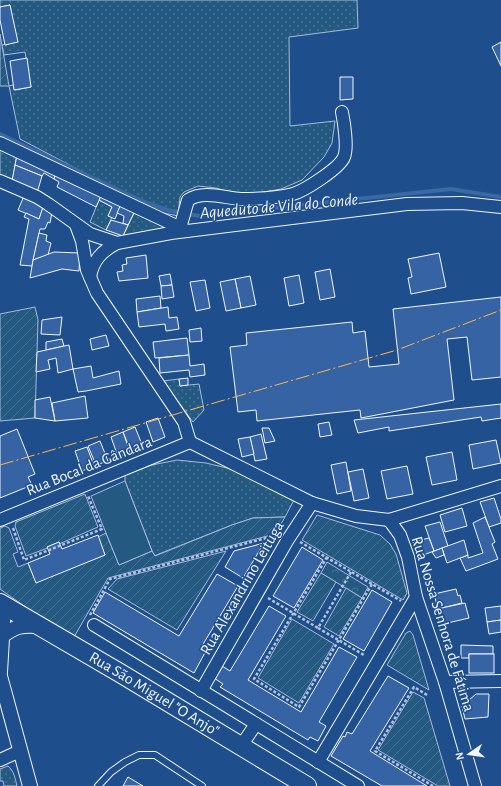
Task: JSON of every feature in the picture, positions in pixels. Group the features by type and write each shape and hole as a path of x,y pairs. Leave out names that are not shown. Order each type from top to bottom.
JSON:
{"main road":[{"name":"Rua São Miguel \"O Anjo\"","path":"1,604 241,746 301,785"}],"street":[{"path":"184,229 188,200 196,195 241,199 275,197 294,194 318,181 335,169 344,157 345,126 342,112"},
{"path":"0,143 184,229"},
{"path":"0,181 37,197 65,215 76,225 99,238 117,244"},
{"path":"90,279 91,269 100,254 117,244 184,229 407,204 462,203 501,207"},
{"path":"76,225 82,241 90,279 101,299 184,422 190,442 312,503 356,516 389,520 501,486"},
{"name":"Rua Bocal da Gândara","path":"0,520 190,442"},
{"name":"Rua Alexandrino Leituga","path":"201,691 287,541 312,503"},
{"name":"Rua Nossa Senhora de Fátima","path":"389,520 400,535 408,557 416,597 445,682 475,786"},
{"path":"318,762 416,597"},
{"path":"0,672 2,636 1,604"},
{"path":"2,636 14,628 24,625 40,626"},
{"path":"94,625 358,786"},
{"path":"0,676 30,786"},
{"path":"445,682 501,681"},
{"path":"241,746 256,724"},
{"path":"0,760 20,751"}],"lane":[{"path":"98,786 111,772 125,762 139,755 155,755 202,786"}],"path":[{"path":"13,528 24,560 102,530 88,496 95,493"},
{"path":"94,625 86,620 110,579 270,537 282,538"},
{"path":"296,542 300,542 402,602"},
{"path":"327,558 254,679 299,707 372,584"},
{"path":"318,628 351,572"},
{"path":"268,598 339,641 364,654"},
{"path":"427,695 414,687 375,751 433,786"}],"green space":[{"path":"0,0 357,0 358,28 289,37 290,126 335,121 332,143 324,157 302,180 281,189 252,194 236,194 216,188 198,186 184,192 180,197 178,216 159,212 20,139 9,86 13,85 15,90 31,87 25,52 4,55 2,45 17,42 10,5 0,7"},
{"path":"0,34 9,86 0,86"},
{"path":"0,146 17,155 12,181 0,176"},
{"path":"99,200 112,207 108,216 112,217 106,230 90,222"},
{"path":"135,211 168,228 123,236"},
{"path":"35,307 38,320 35,418 0,421 0,314"},
{"path":"179,379 180,386 199,384 204,410 193,422 163,381"},
{"path":"177,460 206,463 231,469 294,500 285,517 253,518 154,556 125,481 125,475 152,465"},
{"path":"125,481 152,551 119,565 91,496"},
{"path":"85,494 98,527 26,556 15,526 16,522"},
{"path":"317,515 380,535 390,544 396,554 407,593 403,600 302,540"},
{"path":"285,517 275,534 108,578 74,637 27,608 0,589 0,528 5,526 9,528 18,552 13,554 18,567 28,563 36,582 105,555 98,537 106,533 119,565 152,551 155,556 253,518"},
{"path":"226,551 177,630 108,589 117,579"},
{"path":"327,562 368,587 362,598 321,573"},
{"path":"321,573 336,582 313,621 297,612"},
{"path":"346,588 362,598 339,636 324,627"},
{"path":"292,619 334,644 299,703 258,678"},
{"path":"410,631 413,635 429,690 387,665 406,633"},
{"path":"413,692 424,698 450,786 438,786 378,750"},
{"path":"8,766 13,772 17,786 4,786 3,781 0,781 0,769"}],"building":[{"path":"10,5 18,42 5,45 0,20 0,7"},
{"path":"501,42 501,66 492,47"},
{"path":"27,58 31,87 14,90 10,61"},
{"path":"340,77 353,77 353,99 340,100"},
{"path":"17,155 56,172 54,179 44,173 42,176 15,165"},
{"path":"15,165 42,176 37,193 12,181"},
{"path":"56,172 102,194 96,207 57,187 59,182 54,179"},
{"path":"102,194 121,204 115,219 108,216 112,207 99,200"},
{"path":"24,196 45,204 39,219 18,210"},
{"path":"121,204 135,211 128,225 123,223 124,216 117,213"},
{"path":"43,207 52,212 50,223 48,222 45,229 40,229 32,266 20,265 29,219 24,217 26,213 39,219"},
{"path":"111,220 128,225 123,236 106,230"},
{"path":"39,233 47,235 46,241 51,243 48,255 33,260"},
{"path":"54,252 80,253 79,271 62,269 30,278 33,260"},
{"path":"439,253 446,287 411,294 408,278 412,277 408,259"},
{"path":"146,255 148,278 119,281 117,272 123,271 122,265 127,264 126,258"},
{"path":"330,269 335,297 320,300 315,272"},
{"path":"170,274 172,285 161,286 159,276"},
{"path":"299,275 304,303 289,306 284,278"},
{"path":"250,276 256,305 241,308 235,279"},
{"path":"235,279 241,308 226,311 220,282"},
{"path":"205,280 210,308 196,311 190,282"},
{"path":"172,285 174,297 162,299 161,286"},
{"path":"160,296 161,308 137,312 136,299"},
{"path":"501,297 501,377 472,380 467,337 447,339 454,400 361,418 360,410 257,421 256,410 238,412 230,347 247,345 246,333 352,322 353,333 365,331 369,367 399,364 393,309"},
{"path":"168,307 169,318 177,317 179,329 166,331 165,324 139,327 137,312"},
{"path":"62,317 60,335 41,334 42,320"},
{"path":"201,328 202,341 190,342 189,330"},
{"path":"106,335 109,346 92,350 90,339"},
{"path":"187,338 189,355 155,358 153,342"},
{"path":"62,339 64,346 46,350 46,342"},
{"path":"69,345 73,369 58,373 56,358 48,360 50,369 36,372 37,352"},
{"path":"189,355 190,366 204,364 205,375 190,377 189,370 160,373 159,358"},
{"path":"91,366 93,378 119,371 121,384 78,392 73,369"},
{"path":"188,378 188,385 180,386 179,379"},
{"path":"85,396 88,418 55,421 52,403"},
{"path":"50,397 55,421 35,418 35,400"},
{"path":"501,404 501,418 482,421 481,417 389,431 389,427 358,433 354,420"},
{"path":"158,418 165,437 153,442 146,422"},
{"path":"329,422 332,435 320,437 318,424"},
{"path":"135,427 143,447 131,452 123,432"},
{"path":"262,428 269,428 275,441 265,443"},
{"path":"17,429 35,474 28,477 32,485 0,498 0,436"},
{"path":"123,432 130,452 118,457 111,437"},
{"path":"261,434 267,459 255,461 250,437"},
{"path":"250,437 254,454 242,457 238,439"},
{"path":"496,440 501,463 473,469 469,445"},
{"path":"100,441 108,461 96,465 88,446"},
{"path":"87,447 94,466 82,471 75,451"},
{"path":"452,452 457,480 432,485 426,457"},
{"path":"346,462 351,491 337,494 331,465"},
{"path":"407,466 413,494 387,499 381,471"},
{"path":"363,469 369,498 354,501 348,472"},
{"path":"494,498 501,523 489,527 480,502"},
{"path":"462,508 467,526 445,532 440,515"},
{"path":"485,517 495,542 492,544 498,559 466,571 460,558 468,555 468,558 483,553 473,523"},
{"path":"440,522 448,546 434,551 425,526"},
{"path":"98,535 105,555 36,583 28,563 50,554 47,547 59,542 62,549"},
{"path":"429,538 434,551 418,557 413,542"},
{"path":"464,540 468,555 447,563 442,548"},
{"path":"264,543 243,578 225,567 234,551"},
{"path":"302,547 323,560 294,608 273,596"},
{"path":"442,548 444,555 436,558 432,552"},
{"path":"217,574 238,586 202,646 207,649 194,673 93,613 105,592 179,636"},
{"path":"456,589 458,596 460,595 462,603 438,609 434,594"},
{"path":"372,590 392,602 364,651 343,639"},
{"path":"465,603 469,618 439,625 437,609"},
{"path":"269,606 286,616 248,680 301,712 339,647 357,657 319,722 326,726 318,741 310,737 308,740 220,687 223,684 214,678 222,666 230,671"},
{"path":"501,606 501,620 487,622 485,608"},
{"path":"501,620 501,632 489,634 487,622"},
{"path":"461,645 493,646 493,654 469,654 469,658 461,658"},
{"path":"469,654 494,654 494,673 469,673"},
{"path":"388,676 409,688 370,751 427,786 382,786 331,756 343,736 345,737 347,732 352,734"},
{"path":"476,694 489,694 488,717 465,719 462,706"},
{"path":"128,777 143,786 123,786"}],"waterway":[{"name":"Aqueduto de Vila do Conde","path":"0,134 144,202 167,210 199,216 451,189 501,197"}],"power":[{"path":"0,465 397,350 501,310"}]}
